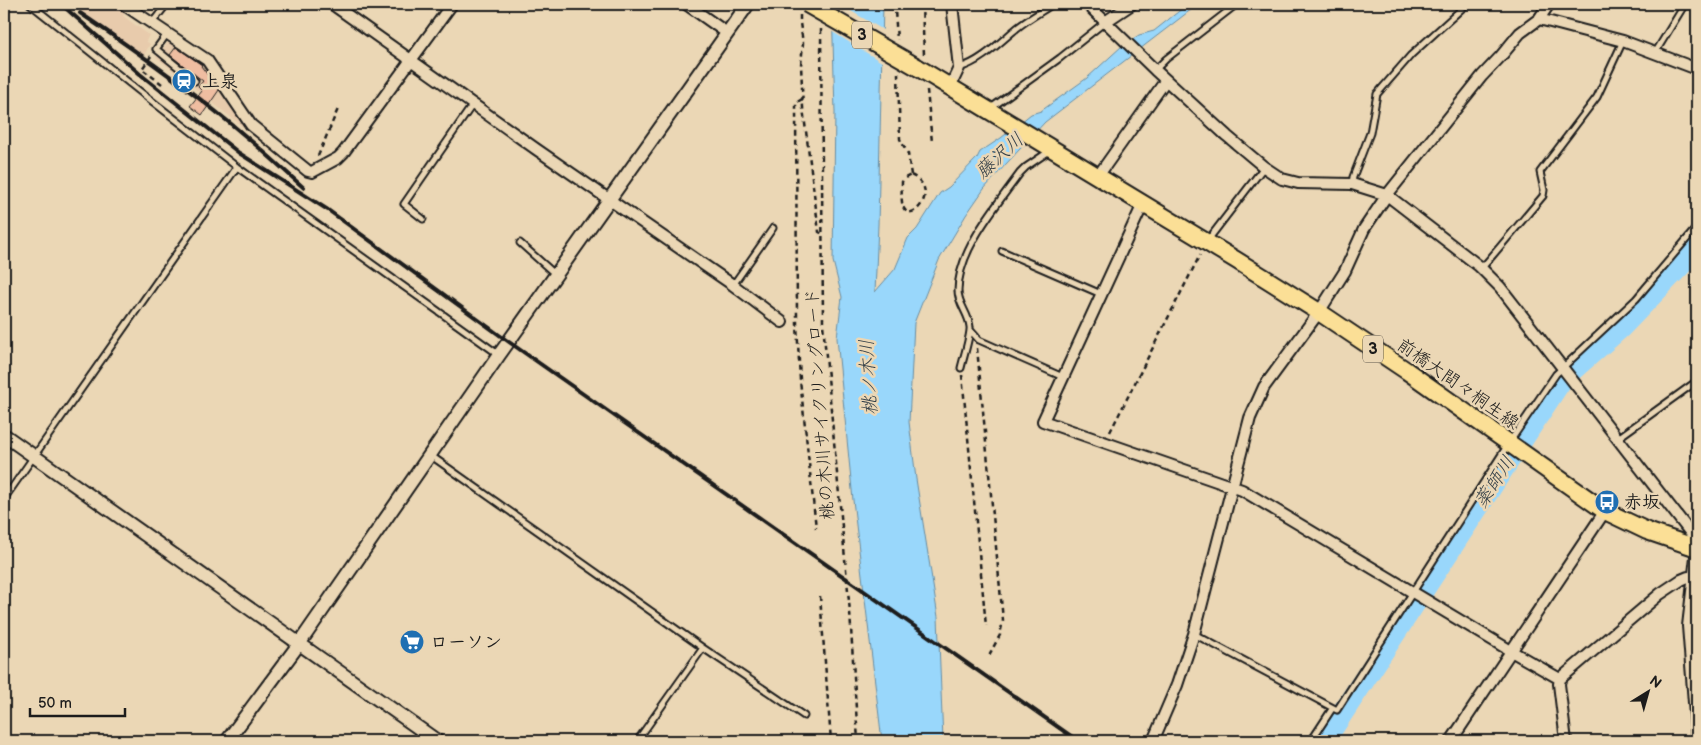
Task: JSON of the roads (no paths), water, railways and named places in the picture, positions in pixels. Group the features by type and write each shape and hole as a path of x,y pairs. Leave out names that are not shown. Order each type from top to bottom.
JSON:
{"main road":[{"name":"3","path":"804,6 917,67 1051,147"},
{"name":"前橋大間々桐生線","path":"1051,147 1319,312 1407,371 1605,511 1647,531 1697,548"}],"street":[{"path":"123,4 210,63 254,128 308,171 312,172 338,158 452,4"},
{"path":"332,4 609,200 733,285 782,322"},
{"path":"686,4 728,33"},
{"path":"227,741 299,644 499,355 748,4"},
{"path":"950,87 959,68 952,4"},
{"path":"1088,4 1152,68 1264,167 1282,179 1298,183 1352,184 1387,195 1482,268 1500,287 1693,536 1697,548 1688,626 1694,652 1697,741"},
{"path":"1107,24 1132,4"},
{"path":"1154,741 1178,685 1194,634 1232,485 1256,403 1264,387 1319,312 1345,272 1364,229 1387,195 1482,76 1520,32 1539,19 1549,4"},
{"path":"1539,19 1623,41 1697,69"},
{"path":"1098,176 1166,80"},
{"path":"1143,204 1043,421 1232,485 1560,679"},
{"path":"4,435 437,741"},
{"path":"1451,741 1605,511"},
{"path":"1560,679 1660,594 1681,580 1688,577 1693,579"},
{"path":"1560,679 1566,741"}],"lane":[{"path":"30,4 236,167 499,355"},
{"path":"152,23 166,4"},
{"path":"959,68 966,66 994,47 1019,26 1053,4"},
{"path":"1152,68 1237,4"},
{"path":"1352,184 1370,133 1377,94 1411,55 1467,4"},
{"path":"1655,53 1685,4"},
{"path":"992,111 1107,24"},
{"path":"168,34 165,35 156,49 195,81"},
{"path":"1482,268 1543,196 1544,190 1540,172 1597,97 1623,41"},
{"path":"424,218 404,204 473,104"},
{"path":"961,368 971,331 970,323 958,294 958,281 965,257 976,236 1020,173 1026,166 1051,147"},
{"path":"4,499 236,167"},
{"path":"1207,242 1264,167"},
{"path":"1194,634 1337,710 1508,444 1556,374 1636,299 1697,227"},
{"path":"733,285 773,228"},
{"path":"520,243 556,275"},
{"path":"1002,251 1102,294"},
{"path":"971,331 979,340 1063,378"},
{"path":"1618,438 1697,381"},
{"path":"430,455 703,648 804,716"},
{"path":"637,741 703,648"},
{"path":"1311,741 1332,708"}],"water":[{"path":"832,4 883,4 875,292 895,269 908,238 917,229 940,193 949,187 977,158 980,152 1031,114 1041,111 1087,78 1122,46 1139,35 1154,31 1188,4 1202,4 1192,9 1045,122 1006,164 984,189 939,260 914,323 909,422 938,617 943,741 882,741 853,500 837,338 842,297 833,261 835,112"}],"waterway":[{"name":"薬師川","path":"1324,741 1562,379 1620,328 1697,248"}],"railway":[{"path":"61,4 140,74 239,153 328,210 509,342 1078,741"},
{"path":"80,13 145,58 209,106 304,188"}],"place":[{"name":"上泉","path":"184,81"},
{"name":"赤坂","path":"1607,502"},
{"name":"ローソン","path":"412,642"}],"water label":[{"name":"藤沢川","path":"1000,156"},
{"name":"桃ノ木川","path":"869,377"}]}
